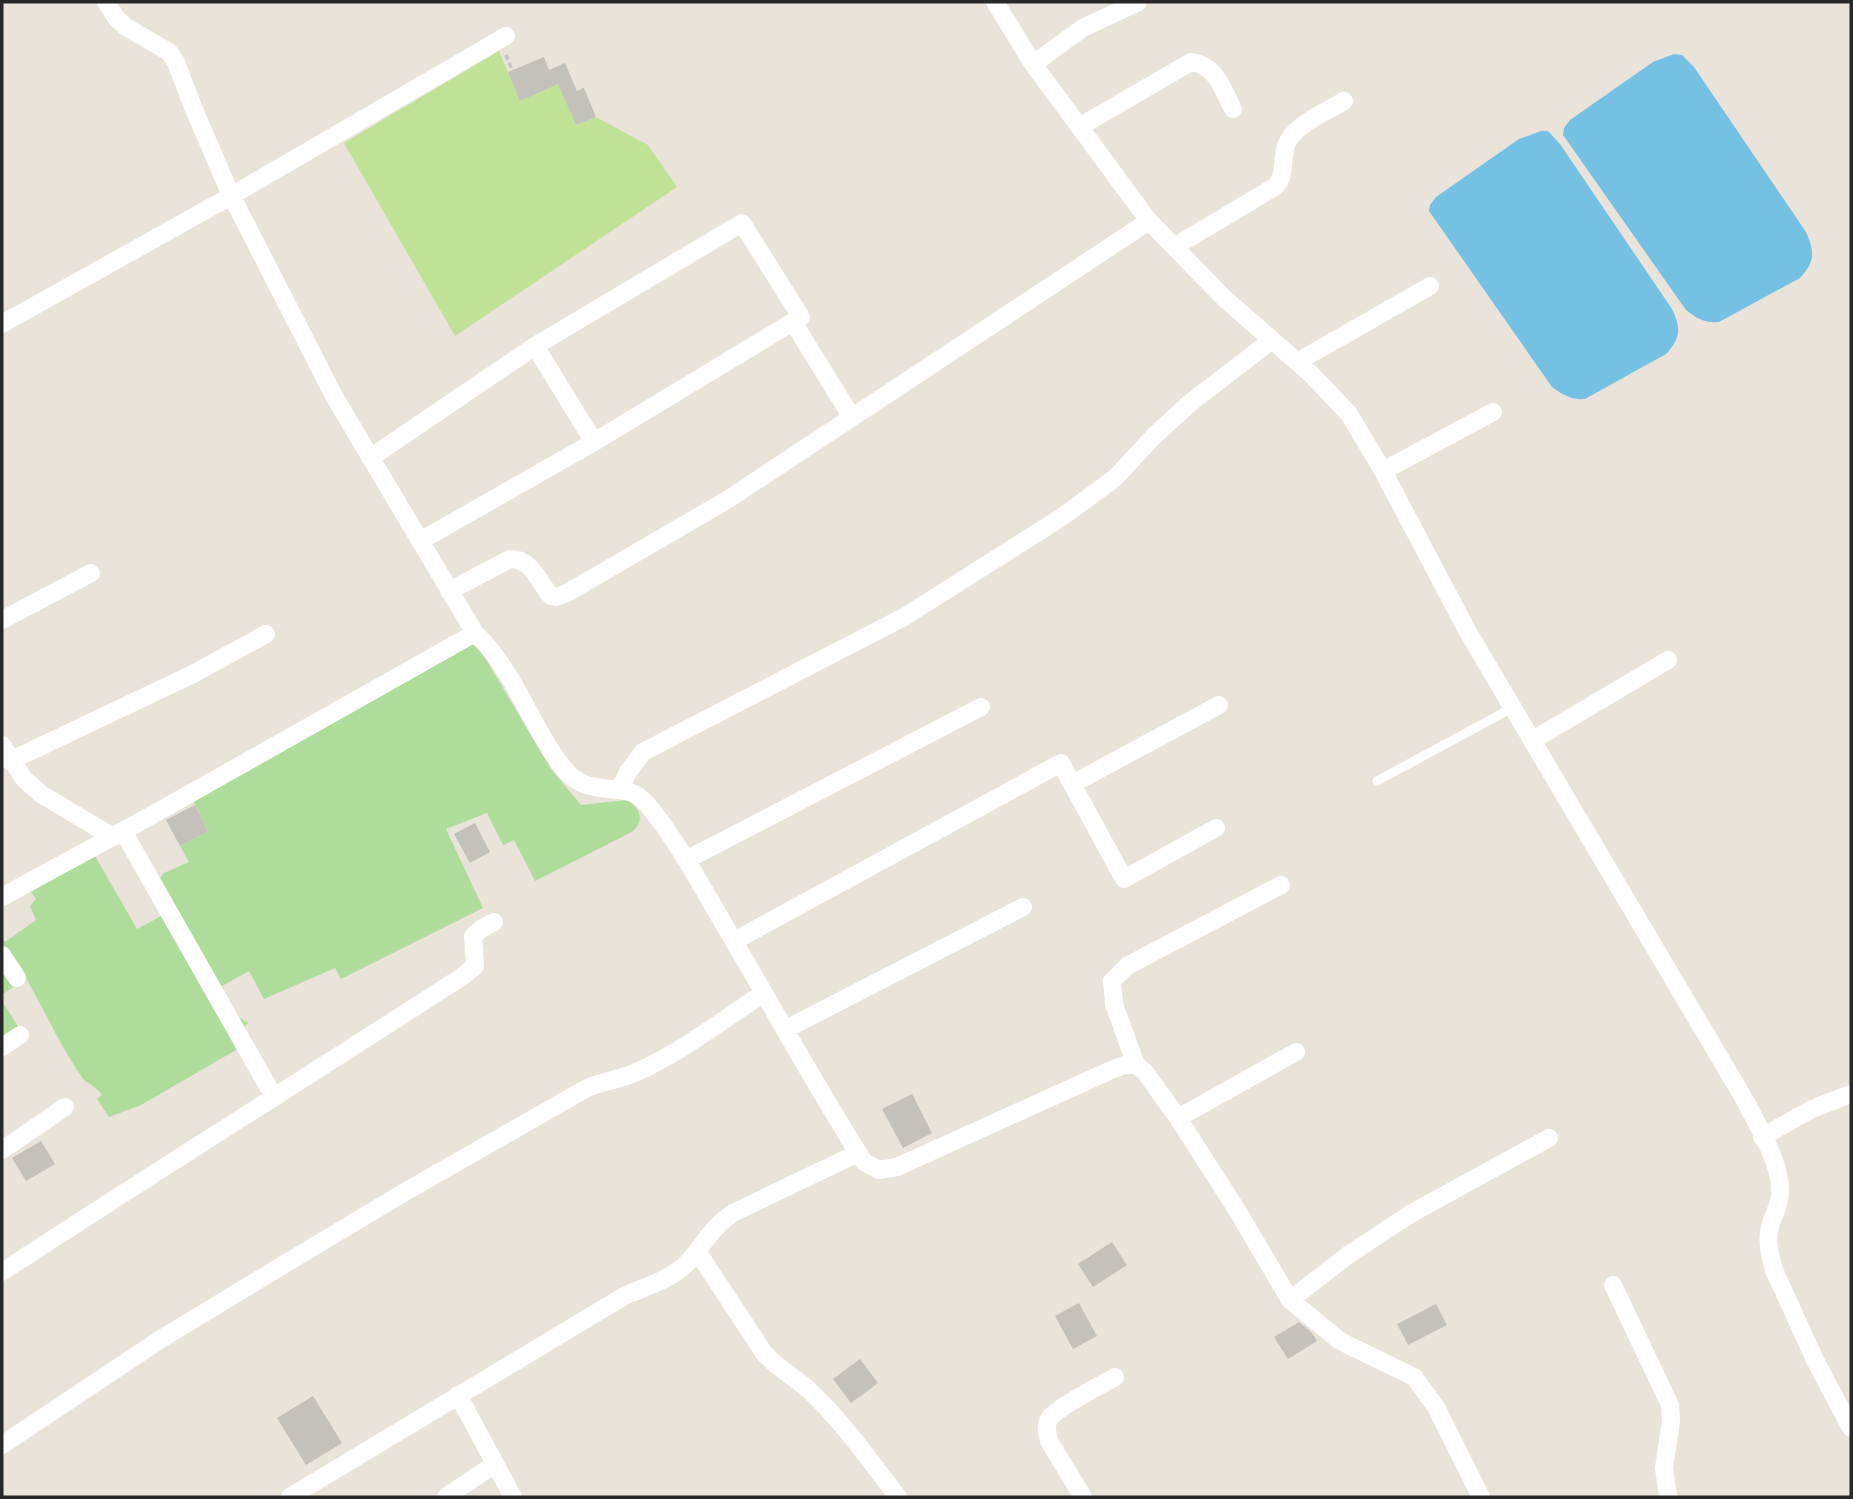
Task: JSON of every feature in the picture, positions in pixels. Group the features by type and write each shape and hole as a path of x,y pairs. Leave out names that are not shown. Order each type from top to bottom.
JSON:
{"street":[{"path":"106,2 126,27 169,52 177,62 231,196 334,396 475,633 494,651 558,760 571,777 593,788 620,789 642,797 687,860 864,1162 879,1170 897,1167 1109,1070 1124,1065 1136,1065"},
{"path":"995,2 1033,64 1149,221 1225,299 1297,362 1349,414 1383,471 1468,632 1746,1101 1778,1178 1778,1208 1770,1227 1770,1255 1774,1270 1816,1362 1851,1428"},
{"path":"1033,64 1083,28 1138,2"},
{"path":"2,324 231,196 506,36"},
{"path":"1079,127 1191,62 1211,69 1233,108"},
{"path":"1174,247 1276,186 1282,179 1288,140 1296,131 1344,101"},
{"path":"449,591 510,559 517,559 530,566 551,596 567,593 727,499 1149,221"},
{"path":"370,458 535,346 742,223 801,317 594,442 420,541"},
{"path":"1297,362 1430,286"},
{"path":"793,323 851,416"},
{"path":"620,789 632,765 643,752 904,617 1062,517 1115,478 1190,403 1272,340"},
{"path":"535,346 594,442"},
{"path":"1383,471 1493,412"},
{"path":"2,620 91,573"},
{"path":"2,897 475,633"},
{"path":"266,634 193,674 6,753 24,779 41,794 118,834 274,1097"},
{"path":"1534,740 1668,660"},
{"path":"1072,784 1219,705"},
{"path":"687,860 981,707"},
{"path":"734,941 1061,763 1124,878 1216,828"},
{"path":"1282,885 1127,966 1111,981 1114,1004 1136,1065 1145,1072 1178,1118 1290,1300 1340,1341 1414,1377 1436,1407 1481,1497"},
{"path":"786,1029 1023,907"},
{"path":"2,1272 463,976 475,966 473,936 494,922"},
{"path":"2,955 17,978"},
{"path":"2,1444 161,1339 392,1199 587,1088 638,1072 662,1059 765,993"},
{"path":"2,1047 20,1035"},
{"path":"1178,1118 1296,1052"},
{"path":"1762,1137 1812,1109 1851,1094"},
{"path":"2,1150 65,1107"},
{"path":"1290,1300 1348,1255 1412,1213 1549,1138"},
{"path":"290,1497 626,1295 671,1276 688,1263 718,1223 733,1213 858,1153"},
{"path":"696,1251 764,1353 777,1368 810,1391 860,1447 898,1497"},
{"path":"1613,1285 1670,1405 1671,1421 1664,1468 1668,1497"},
{"path":"1083,1497 1049,1441 1046,1431 1048,1421 1056,1412 1115,1377"},
{"path":"458,1395 513,1497"},
{"path":"446,1497 495,1464"}],"lane":[{"path":"1377,781 1514,707"}],"green space":[{"path":"499,51 520,100 555,76 576,125 596,117 648,145 677,187 455,336 344,143"},
{"path":"471,642 481,651 551,769 581,805 627,800 636,807 640,815 636,828 535,881 514,840 503,845 487,813 446,829 483,908 341,979 335,968 264,999 249,971 220,987 234,1014 248,1023 243,1029 251,1037 248,1043 141,1105 109,1117 97,1099 102,1095 84,1080 74,1065 26,978 2,995 2,938 5,942 36,920 30,906 36,899 28,887 95,856 137,929 167,913 152,888 164,873 189,862 180,846 208,831 193,800"},
{"path":"2,1001 19,1028 2,1039"}],"water":[{"path":"1674,54 1682,55 1694,67 1806,232 1811,245 1811,262 1800,278 1719,322 1701,320 1686,310 1563,135 1570,120 1653,62"},
{"path":"1548,131 1560,144 1672,309 1678,327 1675,343 1666,354 1585,399 1575,399 1552,387 1429,211 1436,197 1519,139"}],"building":[{"path":"544,57 549,70 565,63 577,91 584,88 596,117 576,125 558,84 520,101 508,72"},
{"path":"195,805 208,831 180,846 166,820"},
{"path":"475,823 490,852 470,863 454,834"},
{"path":"912,1094 932,1133 903,1148 882,1109"},
{"path":"41,1141 55,1164 26,1181 12,1158"},
{"path":"1112,1242 1127,1265 1093,1287 1078,1264"},
{"path":"1079,1303 1097,1336 1073,1349 1055,1316"},
{"path":"1436,1304 1447,1325 1408,1345 1397,1324"},
{"path":"1299,1322 1317,1341 1288,1359 1274,1337"},
{"path":"860,1359 878,1383 851,1403 833,1379"},
{"path":"313,1396 342,1443 306,1465 277,1418"}]}
